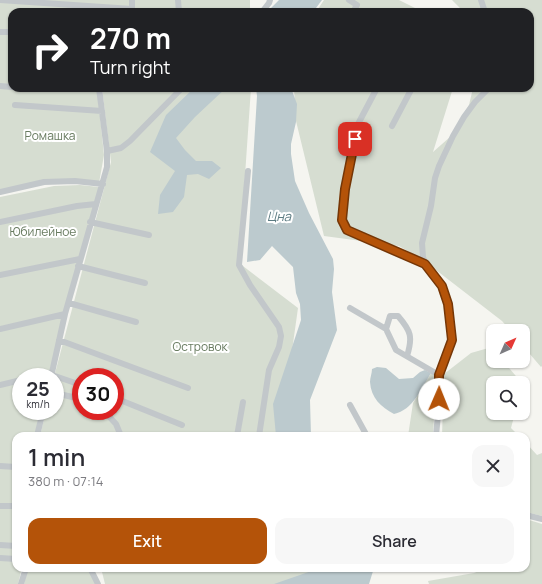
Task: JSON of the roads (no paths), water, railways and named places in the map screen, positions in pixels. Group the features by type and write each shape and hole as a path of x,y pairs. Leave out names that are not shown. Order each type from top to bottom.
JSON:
{"street":[{"path":"0,0 106,8"},
{"path":"349,0 357,5 355,8"},
{"path":"53,368 78,266 90,222 103,184 106,167 107,151 100,92"},
{"path":"107,151 121,148 130,141 178,92"},
{"path":"375,92 358,124 345,189 342,220 347,230 425,264"},
{"path":"392,126 410,92"},
{"path":"436,432 439,375 452,340 445,292 425,264 422,243 431,206 436,172 464,117 475,102 485,92"},
{"path":"16,105 102,111"},
{"path":"248,171 239,265 250,285 279,327 282,336 269,370 260,432"},
{"path":"0,192 44,182 75,181 103,184"},
{"path":"0,222 78,206 96,204"},
{"path":"90,222 149,235"},
{"path":"0,275 80,259"},
{"path":"78,266 145,283"},
{"path":"69,303 136,322"},
{"path":"350,308 386,329 396,350 439,375"},
{"path":"0,329 66,314"},
{"path":"386,329 390,316 398,316 406,326 411,336 407,356"},
{"path":"59,340 188,388"},
{"path":"0,385 12,382"},
{"path":"124,402 182,425"},
{"path":"238,432 243,402"},
{"path":"350,405 364,432"},
{"path":"38,432 41,420"},
{"path":"112,420 119,432"},
{"path":"0,466 12,466"},
{"path":"0,506 12,506"},
{"path":"530,516 542,519"},
{"path":"0,545 12,546"},
{"path":"0,558 12,559"},
{"path":"21,584 25,572"},
{"path":"92,572 98,584"}],"water":[{"path":"279,0 322,0 316,8 271,8"},
{"path":"190,92 222,92 195,117 176,138 196,161 212,161 221,168 209,179 198,174 187,175 184,197 173,212 158,214 160,195 175,171 150,152 166,115"},
{"name":"Цна","path":"256,92 292,92 297,104 296,122 291,144 295,181 309,213 333,259 334,269 332,292 337,330 310,400 311,432 276,432 273,404 301,320 300,304 296,293 293,267 272,246 260,260 247,262"},
{"path":"377,367 386,368 399,379 413,378 425,370 431,373 416,398 401,412 394,414 381,405 372,393 370,382 372,369"},
{"path":"308,572 373,572 369,584 274,584"}],"park label":[{"name":"Ромашка","path":"50,135"},
{"name":"Юбилейное","path":"43,231"},
{"name":"Островок","path":"200,346"}]}
